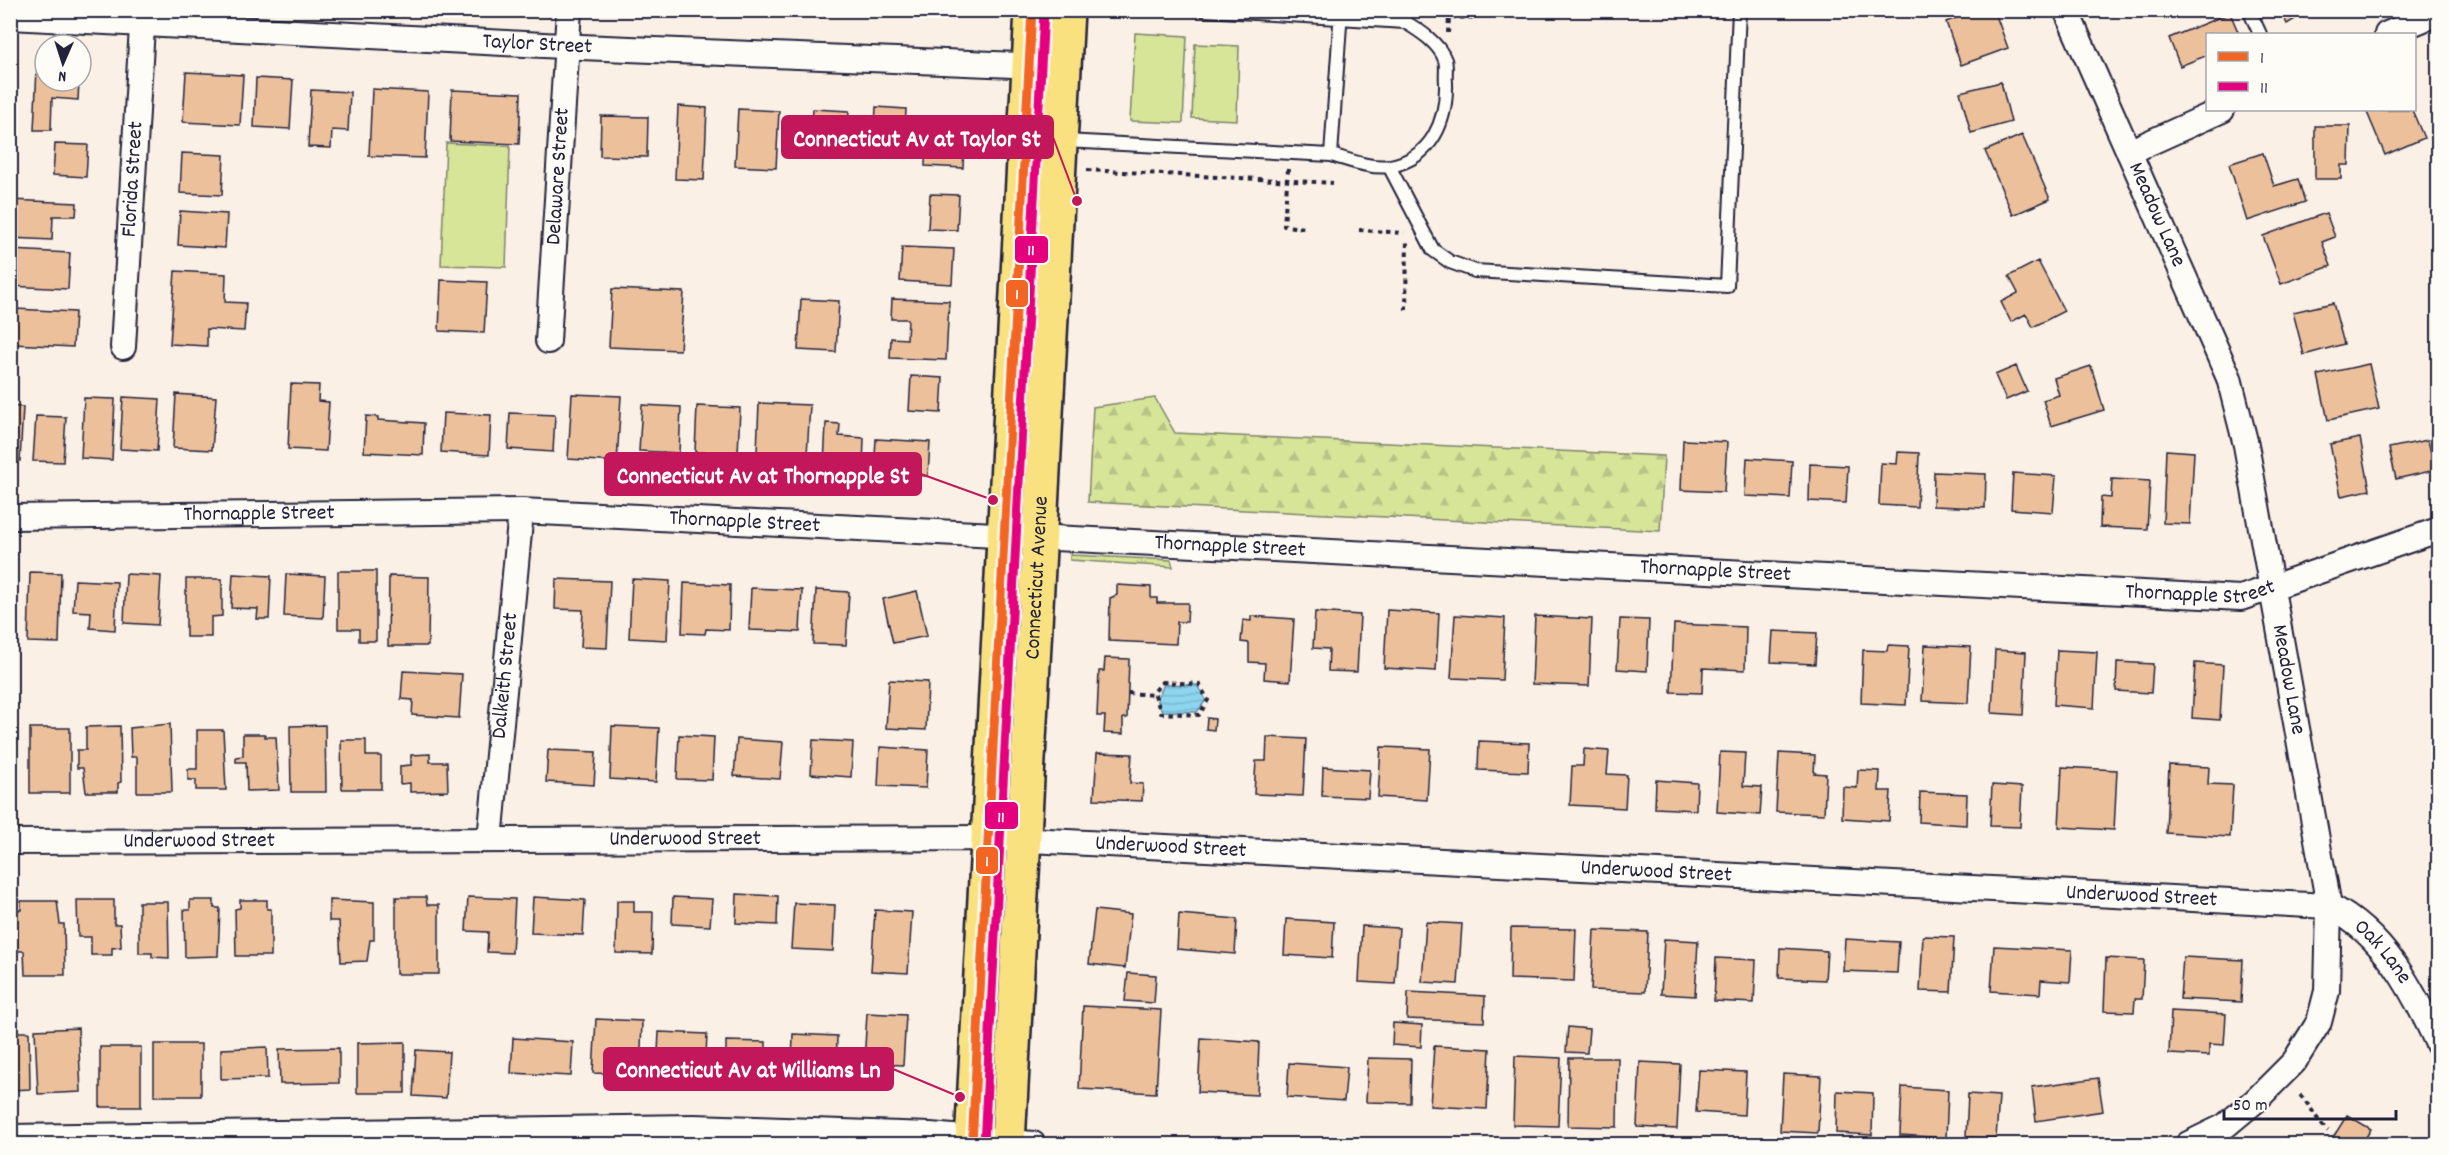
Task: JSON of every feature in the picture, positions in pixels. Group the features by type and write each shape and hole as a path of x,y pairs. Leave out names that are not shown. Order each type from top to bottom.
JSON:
{"main road":[{"name":"Connecticut Avenue","path":"973,1141 1032,10"},
{"name":"Connecticut Avenue","path":"1016,1144 1024,840 1067,10"}],"street":[{"name":"Delaware Street","path":"548,341 569,10"},
{"name":"Meadow Lane","path":"2066,10 2229,378 2246,445 2329,906 2327,991 2319,1022 2294,1062 2255,1101 2225,1126 2188,1144"},
{"path":"2389,33 2422,15"},
{"name":"Taylor Street","path":"10,17 142,17 567,47 1064,67"},
{"name":"Florida Street","path":"123,347 142,17"},
{"path":"2129,152 2220,111"},
{"name":"Thornapple Street","path":"10,517 521,511 2241,598 2439,530"},
{"name":"Dalkeith Street","path":"490,840 521,511"},
{"name":"Underwood Street","path":"10,842 988,838 2329,906"},
{"name":"Oak Lane","path":"2329,906 2359,924 2382,948 2420,1004 2439,1044"},
{"path":"10,1137 694,1127 1016,1144"}],"lane":[{"path":"1025,139 1331,155 1370,165 1389,166 1412,158 1436,136 1446,102 1445,60 1426,35 1406,16 1205,10"},
{"path":"1389,166 1433,250 1458,265 1475,271 1727,286 1739,10"},
{"path":"2249,10 2260,33"},
{"path":"1331,155 1340,15"}],"path":[{"path":"1447,38 1449,17 1474,18 1475,10"},
{"path":"1289,153 1284,226 1306,228"},
{"path":"1087,170 1333,183"},
{"path":"1359,230 1407,234 1406,309"},
{"path":"1162,682 1200,684 1208,700 1199,715 1161,713 1154,695 1162,682"},
{"path":"1128,693 1154,695"},
{"path":"2300,1095 2310,1104 2316,1120 2328,1131"}],"green space":[{"path":"1135,33 1187,36 1183,123 1130,121"},
{"path":"1195,44 1239,46 1237,120 1192,118"},
{"path":"446,143 510,146 506,267 441,265"},
{"path":"1155,398 1175,433 1664,456 1660,531 1088,502 1093,407"},
{"path":"1070,555 1171,560 1173,567 1070,560"}],"water":[{"path":"1164,684 1197,685 1206,700 1197,712 1162,711 1157,698"}],"building":[{"path":"865,10 914,10 913,14"},
{"path":"1976,10 1994,10 2008,48 1961,65 1946,22"},
{"path":"2280,10 2310,10 2287,24"},
{"path":"2230,13 2239,33 2206,33 2206,56 2180,66 2169,38"},
{"path":"186,72 243,75 240,125 183,122"},
{"path":"256,78 293,80 290,129 254,127"},
{"path":"2001,82 2011,122 1971,133 1960,92"},
{"path":"372,89 428,92 425,158 369,156"},
{"path":"311,90 350,92 348,131 332,130 331,148 308,147"},
{"path":"452,90 521,93 519,144 450,141"},
{"path":"36,93 78,93 78,100 52,98 51,130 34,130"},
{"path":"678,106 707,108 704,180 675,179"},
{"path":"876,107 906,109 904,150 874,148"},
{"path":"738,109 779,111 776,168 735,166"},
{"path":"813,109 849,111 847,147 811,145"},
{"path":"2366,111 2412,111 2424,138 2385,155"},
{"path":"601,116 648,117 647,157 600,156"},
{"path":"927,120 965,121 963,168 925,166"},
{"path":"2315,126 2350,126 2349,165 2341,165 2341,179 2315,179"},
{"path":"2022,135 2050,199 2013,215 1985,151"},
{"path":"55,144 88,145 86,177 53,175"},
{"path":"182,153 224,155 222,195 180,193"},
{"path":"2263,153 2274,186 2298,179 2305,202 2247,221 2229,164"},
{"path":"930,194 959,195 957,230 928,229"},
{"path":"10,200 77,203 76,216 53,216 52,240 10,238"},
{"path":"180,211 227,214 225,248 178,245"},
{"path":"2326,213 2335,237 2322,242 2331,266 2281,284 2263,236"},
{"path":"902,247 954,249 952,284 900,281"},
{"path":"10,250 70,253 68,289 10,286"},
{"path":"2038,261 2064,311 2033,327 2026,314 2011,322 2001,302 2018,293 2009,276"},
{"path":"175,271 226,274 225,302 246,303 244,331 207,329 207,346 170,344"},
{"path":"441,280 487,282 484,333 439,331"},
{"path":"612,289 684,292 680,350 609,347"},
{"path":"801,299 839,301 836,352 798,350"},
{"path":"892,299 949,301 946,360 890,358 891,338 907,339 908,319 891,319"},
{"path":"2333,303 2344,344 2304,355 2293,312"},
{"path":"15,309 75,312 73,347 13,344"},
{"path":"2369,364 2379,409 2328,420 2318,375"},
{"path":"2016,366 2027,391 2006,400 1995,375"},
{"path":"2091,366 2104,410 2051,426 2043,400 2059,395 2054,378"},
{"path":"911,376 943,378 941,413 909,411"},
{"path":"291,384 319,385 318,401 329,402 326,451 288,449"},
{"path":"176,394 216,397 212,450 173,448"},
{"path":"572,394 621,396 617,462 568,459"},
{"path":"123,397 160,399 157,451 120,449"},
{"path":"84,398 115,399 112,460 81,458"},
{"path":"759,403 810,405 807,455 757,452"},
{"path":"642,405 681,407 679,453 639,451"},
{"path":"10,406 23,407 20,461 10,461"},
{"path":"697,406 740,408 738,454 695,452"},
{"path":"443,413 491,415 489,455 441,452"},
{"path":"510,413 555,415 553,452 508,449"},
{"path":"36,416 66,417 63,462 33,461"},
{"path":"366,416 378,417 378,420 424,423 423,455 364,452"},
{"path":"826,423 840,424 839,436 864,438 863,467 824,465"},
{"path":"2360,438 2370,490 2341,496 2330,444"},
{"path":"876,439 930,442 928,476 874,473"},
{"path":"1683,440 1727,442 1724,492 1681,490"},
{"path":"2428,440 2435,470 2396,479 2389,448"},
{"path":"2166,450 2194,452 2190,524 2163,523"},
{"path":"1898,452 1919,453 1917,507 1879,505 1881,463 1897,464"},
{"path":"1747,458 1792,461 1790,498 1745,496"},
{"path":"1810,464 1848,466 1846,503 1809,501"},
{"path":"1934,472 1986,474 1985,508 1933,506"},
{"path":"2013,473 2056,476 2053,512 2011,509"},
{"path":"2112,479 2150,481 2147,529 2100,527 2101,497 2111,498"},
{"path":"338,571 376,571 376,641 359,641 359,629 338,629"},
{"path":"30,572 61,573 59,643 28,642"},
{"path":"126,574 161,576 158,625 124,623"},
{"path":"233,574 271,576 269,619 257,619 258,609 231,608"},
{"path":"286,574 325,576 323,618 284,616"},
{"path":"389,576 429,577 428,646 388,646"},
{"path":"186,579 222,579 222,616 211,617 211,637 186,637"},
{"path":"556,579 610,581 607,648 581,647 583,610 555,609"},
{"path":"632,579 670,581 667,640 629,638"},
{"path":"75,580 117,582 115,630 90,628 91,612 73,611"},
{"path":"684,583 730,585 729,630 706,629 705,634 682,633"},
{"path":"1117,585 1151,587 1151,598 1157,598 1157,603 1188,603 1187,622 1177,622 1176,644 1109,641 1110,598 1117,595"},
{"path":"751,588 802,590 800,632 749,630"},
{"path":"816,590 849,592 846,645 813,644"},
{"path":"917,591 927,636 893,643 883,599"},
{"path":"1387,610 1439,613 1436,671 1384,668"},
{"path":"1315,612 1360,615 1357,672 1328,671 1329,649 1313,648"},
{"path":"1455,615 1505,618 1502,680 1451,678"},
{"path":"1251,616 1294,619 1290,681 1264,679 1265,663 1249,662 1249,643 1241,642 1243,620 1251,621"},
{"path":"1535,616 1592,619 1589,686 1532,684"},
{"path":"1620,619 1649,620 1647,671 1617,669"},
{"path":"1674,624 1746,627 1745,670 1703,668 1702,693 1671,692"},
{"path":"1773,631 1817,633 1815,664 1771,662"},
{"path":"1888,645 1909,646 1906,705 1861,703 1863,650 1887,651"},
{"path":"1925,645 1971,647 1968,703 1922,701"},
{"path":"1995,650 2026,652 2023,715 1992,713"},
{"path":"2057,650 2097,652 2094,708 2054,705"},
{"path":"1105,658 1129,659 1127,718 1123,718 1123,734 1104,733 1105,716 1097,716 1099,671 1104,671"},
{"path":"2117,662 2153,664 2151,693 2116,691"},
{"path":"2195,663 2223,665 2220,720 2192,718"},
{"path":"403,671 462,674 459,718 412,715 413,700 401,699"},
{"path":"889,680 928,682 926,730 886,728"},
{"path":"1207,718 1215,719 1214,730 1206,729"},
{"path":"170,724 172,792 137,792 137,757 131,757 130,728"},
{"path":"325,725 326,792 291,792 290,726"},
{"path":"120,726 121,782 118,783 118,792 86,792 83,768 77,768 77,750 86,750 86,727"},
{"path":"612,726 659,728 656,782 610,779"},
{"path":"30,728 70,728 70,793 30,793"},
{"path":"197,730 223,730 226,790 196,790 196,780 188,780 188,769 197,769"},
{"path":"243,734 265,734 265,737 276,737 279,790 247,791 246,762 236,762 236,757 243,756"},
{"path":"679,735 714,737 712,780 677,779"},
{"path":"1267,737 1306,739 1303,796 1254,794 1256,761 1266,761"},
{"path":"737,739 783,742 780,779 734,776"},
{"path":"341,740 366,740 366,756 381,756 381,789 342,789"},
{"path":"813,740 853,742 851,777 811,774"},
{"path":"1479,741 1529,743 1528,772 1478,770"},
{"path":"880,747 928,750 926,788 878,786"},
{"path":"1381,747 1430,749 1427,800 1378,797"},
{"path":"1584,749 1609,751 1607,774 1627,775 1625,808 1570,805 1572,766 1583,766"},
{"path":"548,750 596,752 594,785 546,782"},
{"path":"1720,752 1745,753 1743,786 1762,787 1760,815 1717,812"},
{"path":"1097,753 1132,754 1130,783 1143,784 1142,801 1094,799"},
{"path":"1779,753 1815,755 1814,773 1826,774 1824,814 1776,812"},
{"path":"430,754 430,762 447,762 448,791 410,792 410,783 400,784 400,766 411,765 411,755"},
{"path":"2169,765 2209,767 2208,784 2233,785 2230,837 2166,833"},
{"path":"1323,767 1370,770 1368,798 1322,796"},
{"path":"2062,767 2117,770 2114,830 2059,827"},
{"path":"1858,770 1880,771 1879,791 1891,791 1889,821 1842,818 1843,787 1857,788"},
{"path":"1656,780 1697,783 1696,810 1655,808"},
{"path":"1992,785 2022,787 2020,827 1990,826"},
{"path":"1920,792 1967,794 1966,825 1919,822"},
{"path":"737,894 778,896 777,925 736,923"},
{"path":"396,897 426,897 427,905 439,905 439,974 396,974"},
{"path":"468,897 515,899 512,953 487,952 488,932 466,931"},
{"path":"533,897 585,900 583,935 531,933"},
{"path":"673,897 712,899 710,926 672,924"},
{"path":"77,900 114,900 114,924 120,924 121,947 112,948 112,955 91,955 91,937 78,937"},
{"path":"190,900 214,900 214,908 220,908 218,956 185,957 184,910 190,910"},
{"path":"240,900 267,900 267,909 271,909 271,956 236,956 235,909 240,908"},
{"path":"329,900 374,902 374,940 370,940 367,961 341,962 339,921 329,921"},
{"path":"21,901 57,901 60,924 64,924 65,975 25,975 24,951 17,951 16,910 21,910"},
{"path":"617,901 634,901 634,912 653,912 652,954 616,953"},
{"path":"139,902 168,902 169,958 152,957 152,953 139,953"},
{"path":"794,903 835,905 833,951 791,949"},
{"path":"875,910 912,912 908,973 871,971"},
{"path":"1095,910 1131,914 1125,968 1089,964"},
{"path":"1179,914 1237,919 1235,954 1177,949"},
{"path":"1286,919 1334,922 1332,958 1284,955"},
{"path":"1426,922 1462,924 1458,984 1422,982"},
{"path":"1362,926 1399,928 1395,984 1359,982"},
{"path":"1511,928 1576,929 1574,981 1510,979"},
{"path":"1594,930 1648,932 1645,992 1591,990"},
{"path":"1923,936 1954,937 1951,992 1920,991"},
{"path":"1664,939 1698,941 1695,996 1661,994"},
{"path":"1845,939 1899,942 1897,973 1843,971"},
{"path":"1994,946 2072,950 2070,982 2041,980 2040,994 1991,991"},
{"path":"1780,948 1827,951 1825,980 1779,978"},
{"path":"2183,957 2243,960 2241,1002 2180,999"},
{"path":"1716,958 1756,960 1754,1003 1714,1001"},
{"path":"2106,958 2144,960 2142,999 2135,999 2134,1012 2104,1011"},
{"path":"1128,973 1156,975 1154,1003 1125,1001"},
{"path":"1408,992 1485,996 1484,1022 1407,1019"},
{"path":"1083,1006 1161,1010 1156,1093 1079,1089"},
{"path":"2171,1011 2226,1014 2224,1045 2209,1044 2209,1056 2169,1054"},
{"path":"867,1013 906,1015 903,1065 864,1063"},
{"path":"596,1019 642,1021 640,1075 593,1073"},
{"path":"1393,1023 1422,1025 1421,1047 1392,1045"},
{"path":"1568,1027 1589,1029 1587,1053 1566,1052"},
{"path":"78,1028 81,1092 38,1094 35,1030"},
{"path":"10,1032 29,1032 30,1089 10,1090"},
{"path":"659,1032 707,1034 705,1076 657,1073"},
{"path":"793,1034 837,1036 836,1071 792,1068"},
{"path":"513,1038 573,1042 571,1076 511,1073"},
{"path":"1201,1038 1259,1042 1257,1095 1198,1092"},
{"path":"726,1041 766,1042 766,1074 726,1074"},
{"path":"405,1042 405,1093 357,1093 357,1043"},
{"path":"154,1044 201,1044 201,1096 154,1096"},
{"path":"1434,1046 1490,1049 1487,1109 1430,1106"},
{"path":"100,1047 141,1047 141,1107 100,1107"},
{"path":"267,1047 268,1078 221,1079 221,1049"},
{"path":"339,1048 339,1083 280,1084 279,1049"},
{"path":"416,1050 449,1052 446,1098 413,1096"},
{"path":"1515,1056 1561,1058 1558,1126 1513,1125"},
{"path":"1368,1058 1411,1059 1410,1103 1366,1102"},
{"path":"1569,1058 1618,1058 1617,1127 1568,1126"},
{"path":"1640,1062 1680,1064 1677,1129 1637,1127"},
{"path":"1289,1063 1347,1067 1344,1101 1287,1097"},
{"path":"1699,1070 1746,1072 1744,1115 1696,1112"},
{"path":"1783,1074 1821,1076 1818,1133 1780,1131"},
{"path":"2098,1078 2103,1111 2036,1121 2032,1087"},
{"path":"1902,1087 1948,1090 1946,1138 1900,1135"},
{"path":"1837,1091 1873,1093 1872,1135 1836,1133"},
{"path":"1968,1094 1999,1096 1996,1138 1966,1137"},
{"path":"2347,1115 2371,1129 2362,1144 2329,1144"}],"transit line":[{"name":"1","path":"972,1144 1032,10"},
{"name":"11","path":"984,1144 1044,11"}],"place":[{"name":"Connecticut Av at Taylor St","path":"1077,201"},
{"name":"Connecticut Av at Thornapple St","path":"993,500"},
{"name":"Connecticut Av at Williams Ln","path":"960,1097"}]}
